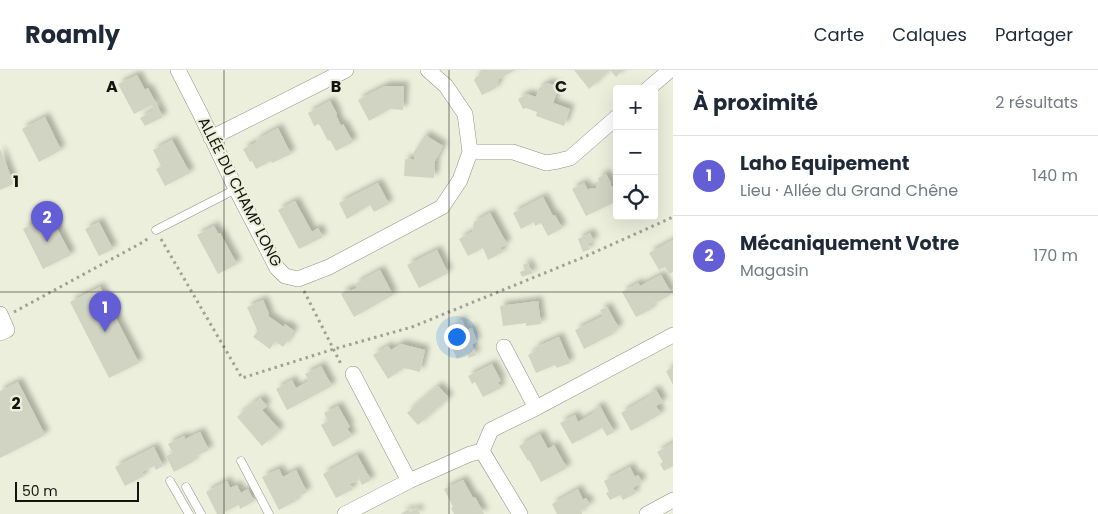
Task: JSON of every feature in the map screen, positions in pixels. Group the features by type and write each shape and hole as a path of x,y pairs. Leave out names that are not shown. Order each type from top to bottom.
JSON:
{"street":[{"name":"ALLÉE DU CHAMP LONG","path":"178,70 276,268 285,276 298,279 328,267 442,207 460,180 470,152"},
{"path":"211,138 346,70"},
{"path":"428,70 446,86 465,114 470,152 513,152 546,163 558,161 570,158 613,120"},
{"path":"653,85 670,70"},
{"path":"482,451 491,430 673,335"},
{"path":"504,347 536,408"},
{"path":"353,374 409,481"},
{"path":"345,514 409,481 470,454 482,451"},
{"path":"482,451 520,514"},
{"path":"646,514 673,500"}],"lane":[{"path":"156,230 236,189"},
{"path":"241,461 269,514"},
{"path":"170,481 189,514"},
{"path":"186,487 201,514"}],"path":[{"path":"1,322 144,241 156,230 242,378 412,327 584,257 673,217"},
{"path":"298,279 343,368 353,374"}],"building":[{"path":"480,70 515,70 499,79 496,88 482,95 474,80 482,74"},
{"path":"574,70 610,70 589,89"},
{"path":"610,70 623,70 616,77"},
{"path":"137,75 145,90 148,88 163,117 145,126 140,118 154,110 152,105 134,114 118,84"},
{"path":"548,83 559,87 553,103 570,109 564,126 536,116 537,112 526,108 523,109 518,99 527,94 536,97 539,88"},
{"path":"385,86 404,86 403,110 390,109 369,121 358,100"},
{"path":"330,101 341,126 343,124 353,142 336,151 319,124 314,126 308,113"},
{"path":"45,117 61,150 39,162 22,129"},
{"path":"278,128 291,154 256,169 243,149"},
{"path":"425,135 443,146 435,161 434,178 404,176 405,159 414,160 414,152"},
{"path":"172,140 190,173 165,186 156,169 161,166 153,150"},
{"path":"0,149 14,184 0,190"},
{"path":"606,174 613,188 613,203 586,216 572,189 584,183 588,190 596,188 600,184 598,178"},
{"path":"378,183 389,204 374,212 370,205 347,219 339,203"},
{"path":"543,197 562,228 548,236 541,223 535,226 534,222 521,229 513,213"},
{"path":"295,201 312,232 318,228 323,237 299,249 278,210"},
{"path":"490,213 507,244 500,248 503,252 488,260 483,248 468,256 459,239 472,232 474,222"},
{"path":"50,215 71,255 43,269 23,229"},
{"path":"99,222 113,249 99,256 85,229"},
{"path":"214,226 218,233 220,233 237,264 218,274 197,235"},
{"path":"590,233 594,241 587,244 590,249 583,252 578,239"},
{"path":"673,240 673,272 669,274 665,267 659,270 649,253"},
{"path":"437,250 448,273 419,288 407,265"},
{"path":"527,263 533,273 522,277 520,272 525,270 523,265"},
{"path":"380,270 393,295 354,317 341,294 349,289 350,291 357,288 355,284"},
{"path":"661,275 672,294 650,306 652,309 636,317 622,292 638,283 640,286"},
{"path":"100,287 139,363 109,378 70,302"},
{"path":"263,300 269,314 268,316 284,327 285,324 294,331 283,347 275,341 270,349 253,337 257,330 247,307"},
{"path":"538,301 541,324 526,326 526,323 503,326 500,306"},
{"path":"607,307 619,328 612,332 613,334 584,349 575,330 603,316 600,310"},
{"path":"462,320 466,330 472,328 477,342 472,344 476,355 469,358 467,354 457,359 445,332 456,327 454,323"},
{"path":"559,337 570,363 557,368 555,365 536,373 528,355 536,351 534,348"},
{"path":"401,344 425,350 420,372 404,368 388,379 373,355 388,346 391,350"},
{"path":"492,364 501,381 498,382 501,388 483,397 475,382 472,384 468,376"},
{"path":"321,366 332,386 287,410 276,389 292,380 296,388 309,381 305,374"},
{"path":"673,367 673,385 666,371"},
{"path":"18,382 45,435 0,458 0,391"},
{"path":"438,386 449,398 418,425 407,413"},
{"path":"656,390 663,402 656,406 661,414 631,431 621,413 650,396 649,393"},
{"path":"260,398 267,406 262,410 280,430 262,446 237,417"},
{"path":"338,406 350,427 347,428 352,436 333,447 321,425 328,421 324,413"},
{"path":"600,406 614,432 607,436 602,428 572,444 560,423 575,415 578,422 594,413 593,410"},
{"path":"200,432 209,450 193,458 194,461 174,472 166,456 173,453 168,444 184,436 185,439"},
{"path":"540,434 548,449 554,445 567,468 541,482 519,446"},
{"path":"673,443 673,466 664,471 660,464 663,462 657,452"},
{"path":"154,447 163,466 156,470 154,466 142,472 144,476 125,486 115,467"},
{"path":"357,455 371,480 362,485 358,477 355,478 357,481 350,484 353,489 336,498 323,474"},
{"path":"630,467 635,477 638,475 642,482 633,488 636,493 623,500 620,495 610,500 606,493 609,492 604,481"},
{"path":"279,469 283,477 296,470 307,492 295,498 296,501 279,510 262,477"},
{"path":"463,480 484,514 454,514 451,508 453,507 444,489"},
{"path":"227,481 230,488 237,485 241,493 248,489 254,501 240,509 239,505 224,512 225,514 217,514 206,492"},
{"path":"578,489 583,500 586,498 590,505 581,510 582,514 557,514 552,504"},
{"path":"417,508 420,514 400,514 409,509 410,512"}],"place":[{"name":"Mécaniquement Votre","path":"47,242"},
{"name":"Laho Equipement","path":"105,332"}]}
